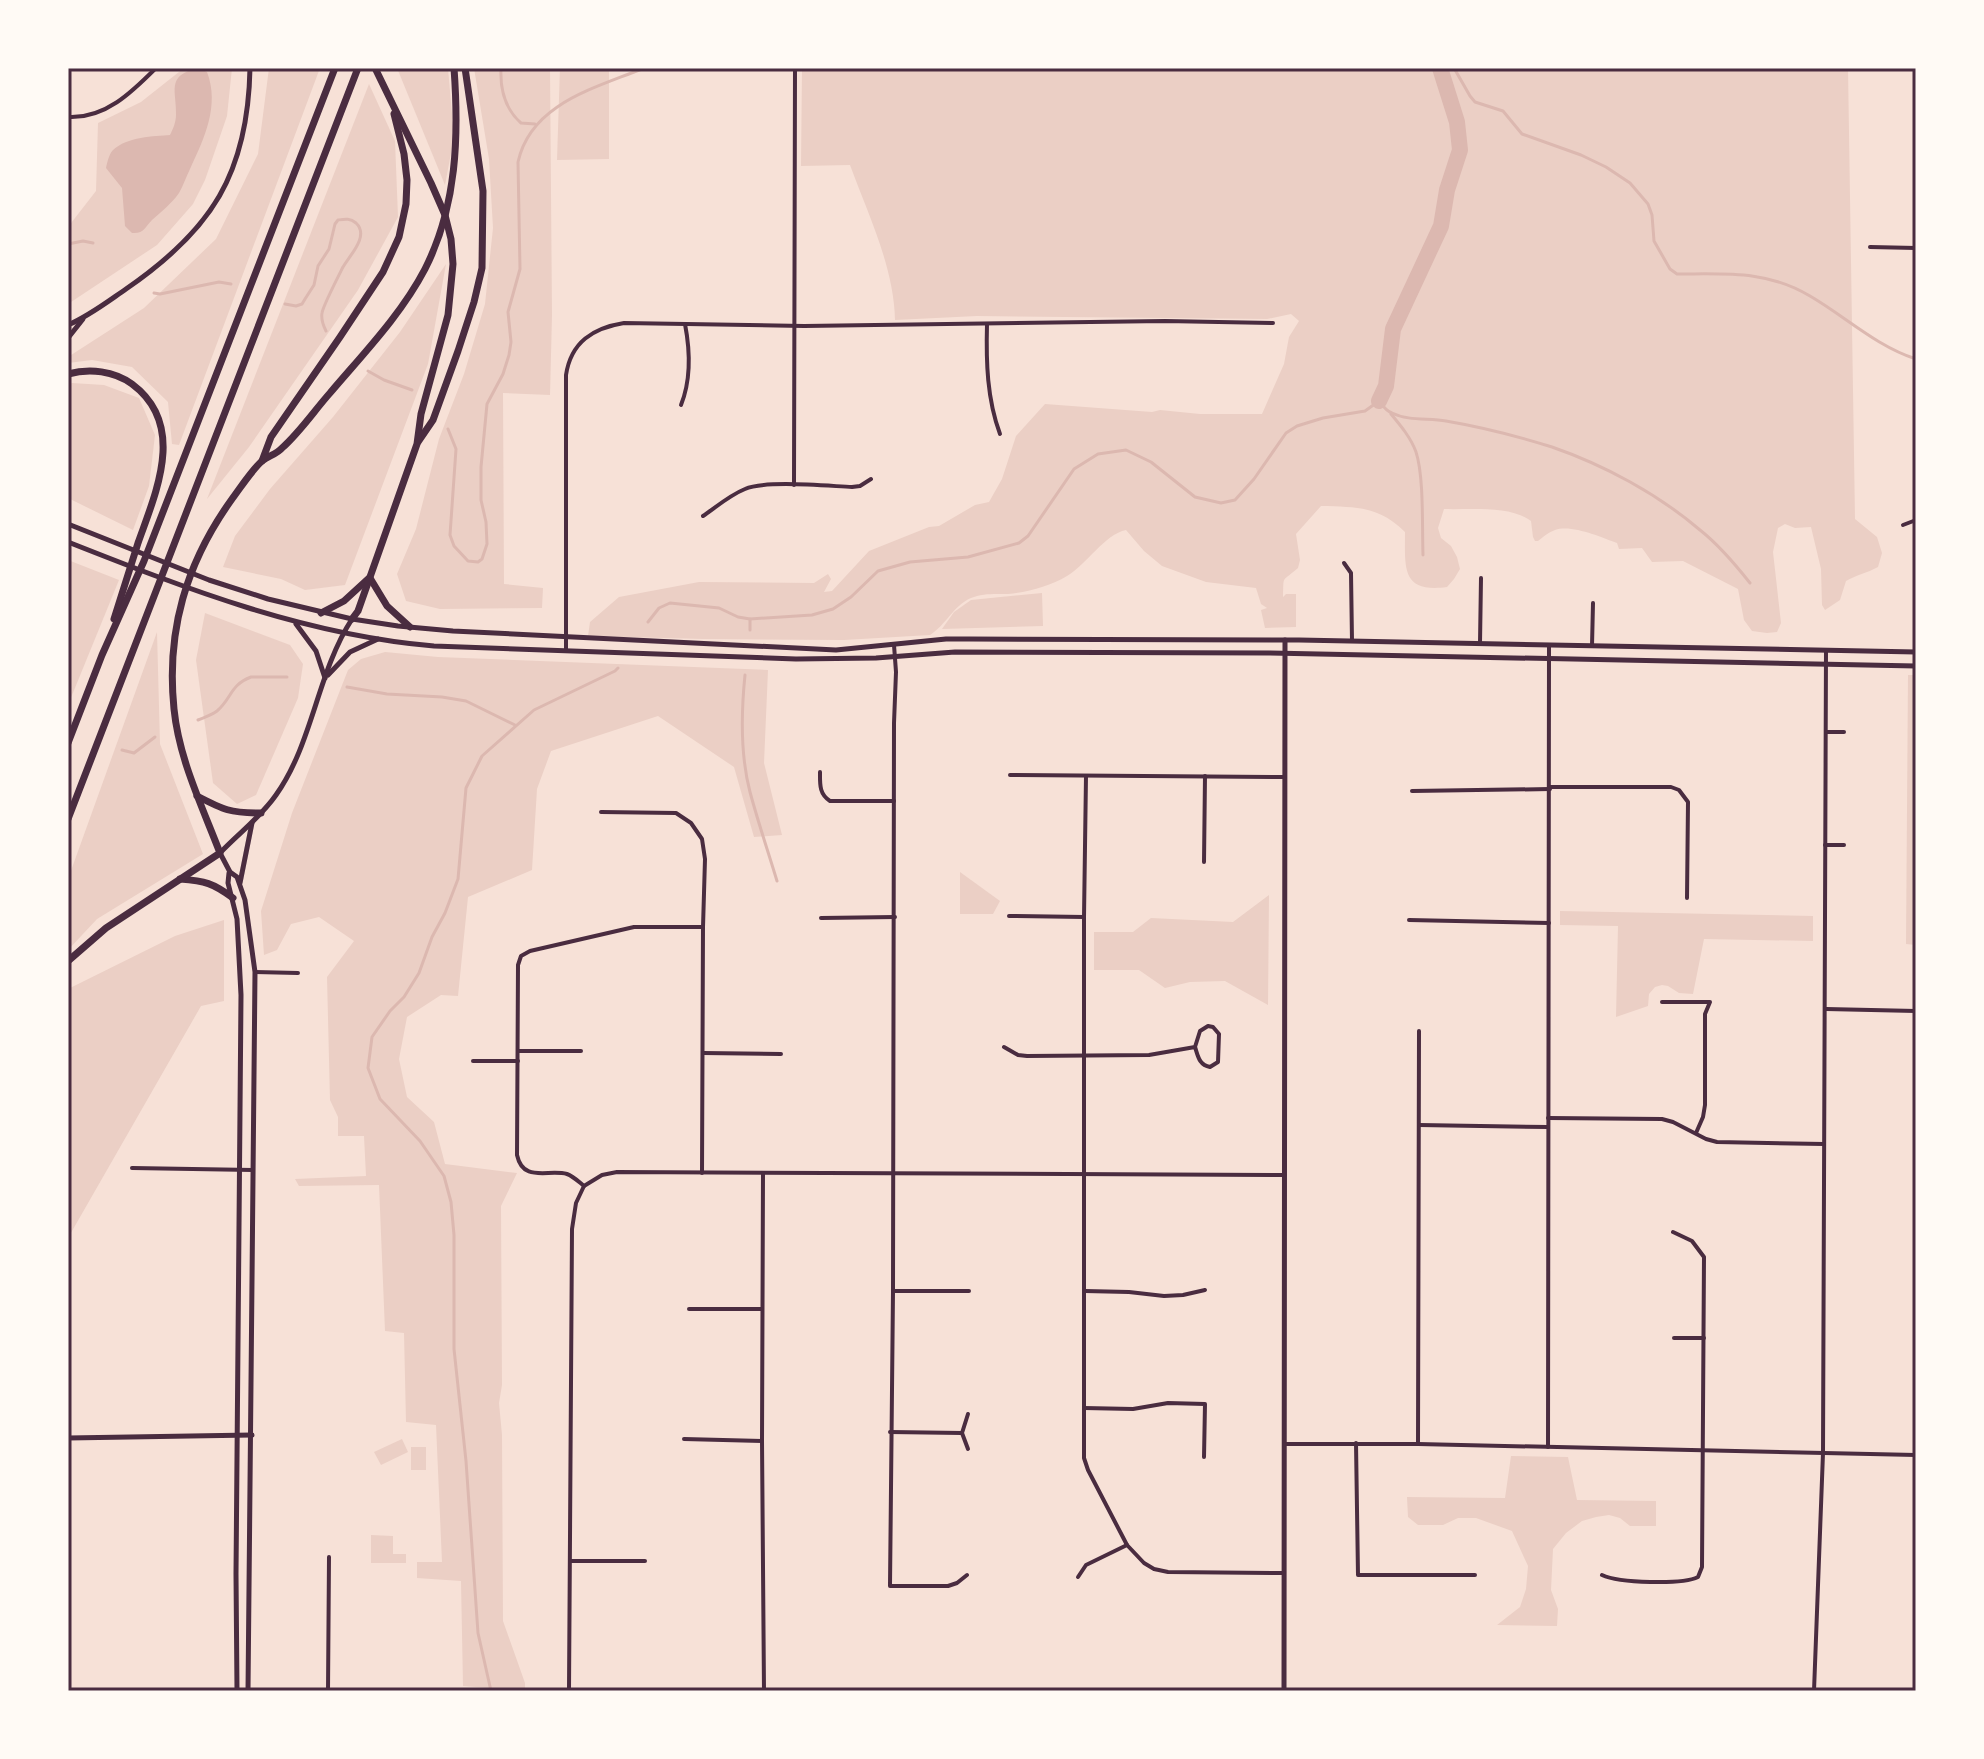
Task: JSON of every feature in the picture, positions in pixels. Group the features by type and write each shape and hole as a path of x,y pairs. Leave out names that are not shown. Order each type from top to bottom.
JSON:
{"highway":[{"path":"102,655 144,561 335,68"},
{"path":"68,819 358,68"},
{"path":"352,619 358,611 417,444 421,414 448,315 453,264 445,215 375,68"},
{"path":"262,461 281,450 366,351 399,310 425,268 451,191 457,148 454,68"},
{"path":"417,444 433,420 470,314 482,268 483,191 465,68"},
{"path":"68,961 106,928 220,853 181,750 174,710 174,640 179,611 187,581 218,519 262,461 271,437 383,272 399,237 407,180 397,122 385,89"},
{"path":"68,374 101,371 130,383 156,413 162,433 163,460 158,485 102,655 68,743"},
{"path":"321,613 344,601 370,578"},
{"path":"370,578 387,606 410,627"},
{"path":"197,796 236,813 261,813"},
{"path":"179,879 206,881 233,898"}],"main road":[{"path":"68,325 161,264 193,233 211,210 222,193 241,148 246,127 250,68"},
{"path":"68,338 83,318"},
{"path":"68,524 209,580 278,602 352,619 410,627 822,650 969,639 1285,640 1916,652"},
{"path":"68,542 204,595 260,613 378,639 434,646 796,659 955,652 1285,653 1916,666"},
{"path":"248,1691 255,972 249,918 240,884 220,853 277,794 352,619"},
{"path":"295,622 316,651 325,679"},
{"path":"325,679 350,652 378,639"},
{"path":"1284,1691 1285,640"},
{"path":"240,884 252,823"},
{"path":"230,872 228,883 237,919 241,995 237,1691"},
{"path":"68,1438 252,1435"},
{"path":"68,1447 77,1438"}],"street":[{"path":"68,117 106,110 156,68"},
{"path":"794,485 795,68"},
{"path":"1870,247 1916,248"},
{"path":"566,652 567,365 577,347 601,328 624,323 1273,323"},
{"path":"681,405 688,385 685,323"},
{"path":"987,324 987,378 1000,434"},
{"path":"703,516 746,488 860,486 871,479"},
{"path":"1903,525 1916,520"},
{"path":"1344,563 1351,573 1352,641"},
{"path":"1480,644 1481,578"},
{"path":"1592,646 1593,603"},
{"path":"894,645 890,1586 948,1586 967,1575"},
{"path":"1548,1447 1552,1370 1548,1127 1549,645"},
{"path":"1814,1691 1823,1453 1826,651"},
{"path":"1825,732 1844,732"},
{"path":"820,772 820,790 830,801 894,801"},
{"path":"1010,775 1285,777"},
{"path":"1086,776 1085,1462 1127,1545 1154,1569 1168,1572 1284,1573"},
{"path":"1204,862 1205,776"},
{"path":"1412,791 1671,787 1679,790 1688,802 1687,898"},
{"path":"601,812 676,813 691,823 702,839 702,1173"},
{"path":"1825,845 1844,845"},
{"path":"1009,916 1084,917"},
{"path":"821,918 895,917"},
{"path":"1409,920 1549,923"},
{"path":"584,1186 568,1174 528,1172 520,1165 517,1155 518,965 521,956 530,951 634,927 703,927"},
{"path":"255,972 298,973"},
{"path":"1662,1002 1710,1002 1705,1014 1704,1111 1696,1133"},
{"path":"1825,1009 1916,1011"},
{"path":"1208,1026 1213,1027 1219,1034 1218,1062 1210,1067 1205,1066 1200,1062 1195,1047 1200,1031 1208,1026"},
{"path":"1418,1444 1419,1031"},
{"path":"1004,1047 1027,1056 1149,1055 1195,1047"},
{"path":"518,1051 581,1051"},
{"path":"703,1053 781,1054"},
{"path":"473,1061 518,1061"},
{"path":"1548,1118 1662,1119 1679,1124 1711,1141 1824,1144"},
{"path":"1419,1125 1548,1127"},
{"path":"132,1168 254,1170"},
{"path":"569,1691 572,1229 576,1203 584,1186 602,1175 617,1172 1285,1175"},
{"path":"763,1173 764,1691"},
{"path":"1602,1575 1613,1580 1680,1581 1698,1577 1703,1563 1704,1257 1692,1241 1673,1232"},
{"path":"1084,1291 1164,1296 1205,1290"},
{"path":"893,1291 969,1291"},
{"path":"689,1309 762,1309"},
{"path":"1674,1338 1704,1338"},
{"path":"1084,1408 1133,1409 1168,1403 1205,1404 1204,1457"},
{"path":"968,1414 962,1433 968,1449"},
{"path":"890,1432 962,1433"},
{"path":"684,1439 762,1441"},
{"path":"1356,1443 1358,1575 1475,1575"},
{"path":"1285,1444 1916,1455"},
{"path":"1078,1577 1086,1565 1127,1545"},
{"path":"328,1691 329,1557"},
{"path":"570,1561 645,1561"}],"shaded area":[{"path":"184,68 232,68 227,116 205,180 193,204 157,245 68,304 68,227 96,191 98,123 141,102"},
{"path":"198,68 207,72 212,97 209,122 200,146 176,197 144,230 132,233 125,226 122,188 106,168 109,156 126,142 170,135 176,118 177,80"},
{"path":"269,68 320,68 179,445 172,444 168,402 132,367 92,360 68,363 68,357 144,308 216,239 258,154"},
{"path":"397,68 448,68 454,137 445,185"},
{"path":"474,68 550,68 550,395 503,393 504,584 543,588 542,608 440,609 406,601 397,574 416,529 439,439 464,374 485,304 493,228 489,159"},
{"path":"560,68 609,68 609,159 557,160"},
{"path":"802,68 1848,68 1855,519 1877,537 1882,553 1878,567 1846,581 1840,600 1825,610 1822,605 1821,569 1811,527 1795,528 1785,524 1778,528 1773,552 1781,623 1777,632 1767,633 1752,631 1744,620 1738,589 1683,561 1652,562 1642,548 1619,549 1617,543 1569,529 1555,530 1535,541 1531,521 1501,510 1444,509 1438,528 1441,538 1451,546 1457,557 1460,569 1447,587 1421,586 1413,582 1409,575 1405,532 1395,523 1366,510 1321,506 1296,534 1300,560 1298,568 1284,582 1283,597 1296,594 1296,627 1265,628 1261,610 1267,608 1261,604 1256,588 1206,582 1162,566 1126,530 1111,537 1074,571 1054,583 1024,592 971,598 930,635 844,640 588,636 590,622 619,597 699,582 814,583 828,574 831,579 824,592 832,591 869,551 929,527 939,526 975,505 989,502 1002,479 1016,436 1045,404 1152,412 1262,414 1284,364 1289,337 1299,321 1291,314 1267,319 977,316 895,320 885,261 850,165 801,166"},
{"path":"369,84 395,141 398,217 358,290 249,447 207,499"},
{"path":"446,264 428,364 345,585 305,590 281,579 223,567 235,536 400,332"},
{"path":"68,385 104,385 139,398 155,435 149,486 133,530 68,498"},
{"path":"68,560 119,580 68,705"},
{"path":"1042,593 1043,626 942,629 954,612 971,600"},
{"path":"205,613 290,645 303,664 298,698 256,795 237,804 213,783 196,660"},
{"path":"157,632 160,744 203,854 97,919 68,950 68,879"},
{"path":"385,652 438,657 768,670 764,763 782,835 754,837 734,767 658,716 551,751 537,789 532,870 468,897 458,996 441,995 407,1017 399,1059 407,1097 434,1122 445,1164 517,1173 501,1206 502,1385 499,1403 502,1435 503,1621 525,1691 463,1686 461,1581 417,1578 417,1562 442,1562 436,1425 406,1422 404,1333 385,1331 379,1185 299,1186 295,1179 366,1176 364,1136 338,1136 338,1117 330,1100 327,977 354,941 319,917 291,924 277,950 264,955 261,911 292,813 348,670 361,659"},
{"path":"1908,675 1916,675 1916,945 1906,944"},
{"path":"960,872 1000,901 993,914 960,914"},
{"path":"1269,895 1268,1005 1225,981 1190,982 1165,988 1139,970 1094,970 1094,932 1133,932 1151,918 1233,922"},
{"path":"1560,911 1813,916 1813,941 1704,939 1693,994 1679,993 1668,986 1655,987 1649,994 1648,1006 1616,1017 1618,926 1560,925"},
{"path":"224,920 224,1001 201,1006 68,1238 68,989 175,936"},
{"path":"402,1439 408,1452 381,1465 374,1452"},
{"path":"411,1447 426,1447 426,1470 411,1470"},
{"path":"1511,1456 1568,1457 1577,1500 1656,1501 1656,1526 1630,1526 1620,1518 1609,1515 1596,1517 1582,1521 1566,1533 1553,1549 1551,1590 1558,1609 1557,1626 1497,1625 1520,1607 1526,1589 1528,1566 1512,1531 1476,1518 1458,1518 1443,1525 1418,1525 1408,1517 1407,1497 1505,1498"},
{"path":"371,1535 393,1536 393,1554 406,1554 406,1563 371,1563"}],"waterway":[{"path":"501,68 501,83 507,105 521,123 535,124"},
{"path":"448,429 456,449 450,535 454,546 468,561 478,562 487,544 481,500 487,404 509,355 508,312 520,269 518,162 525,142 536,125 551,112 586,91 644,68"},
{"path":"1379,401 1386,386 1393,329 1441,226 1447,190 1460,150 1457,122 1440,68"},
{"path":"1454,68 1475,102 1503,111 1522,134 1581,155 1630,183 1648,204 1654,241 1670,269 1677,274 1745,275 1778,282 1810,296 1874,339 1916,359"},
{"path":"285,304 302,304 329,249 335,224 338,220 354,221 360,228 360,240 323,309 322,320 326,331"},
{"path":"68,244 93,243"},
{"path":"154,293 219,282 231,284"},
{"path":"368,371 412,390"},
{"path":"648,622 659,608 670,603 719,608 750,619 812,615 833,609 851,597 878,571 910,562 968,557 1019,543 1028,536 1074,469 1098,454 1126,450 1151,462 1195,497 1221,503 1235,500 1286,433 1323,418 1365,411 1379,401 1398,416 1472,426 1552,447 1591,462 1684,517 1720,548 1750,583"},
{"path":"1391,414 1411,442 1419,462 1423,555"},
{"path":"750,619 750,630"},
{"path":"491,1691 478,1633 466,1461 454,1349 451,1202 444,1176 420,1141 380,1099 368,1068 372,1037 419,973 458,879 466,788 482,756 534,710 618,668"},
{"path":"745,675 742,719 744,763 777,881"},
{"path":"198,720 217,711 244,680 251,677 287,677"},
{"path":"347,687 466,701 515,725"},
{"path":"122,750 134,753 155,737"}]}
